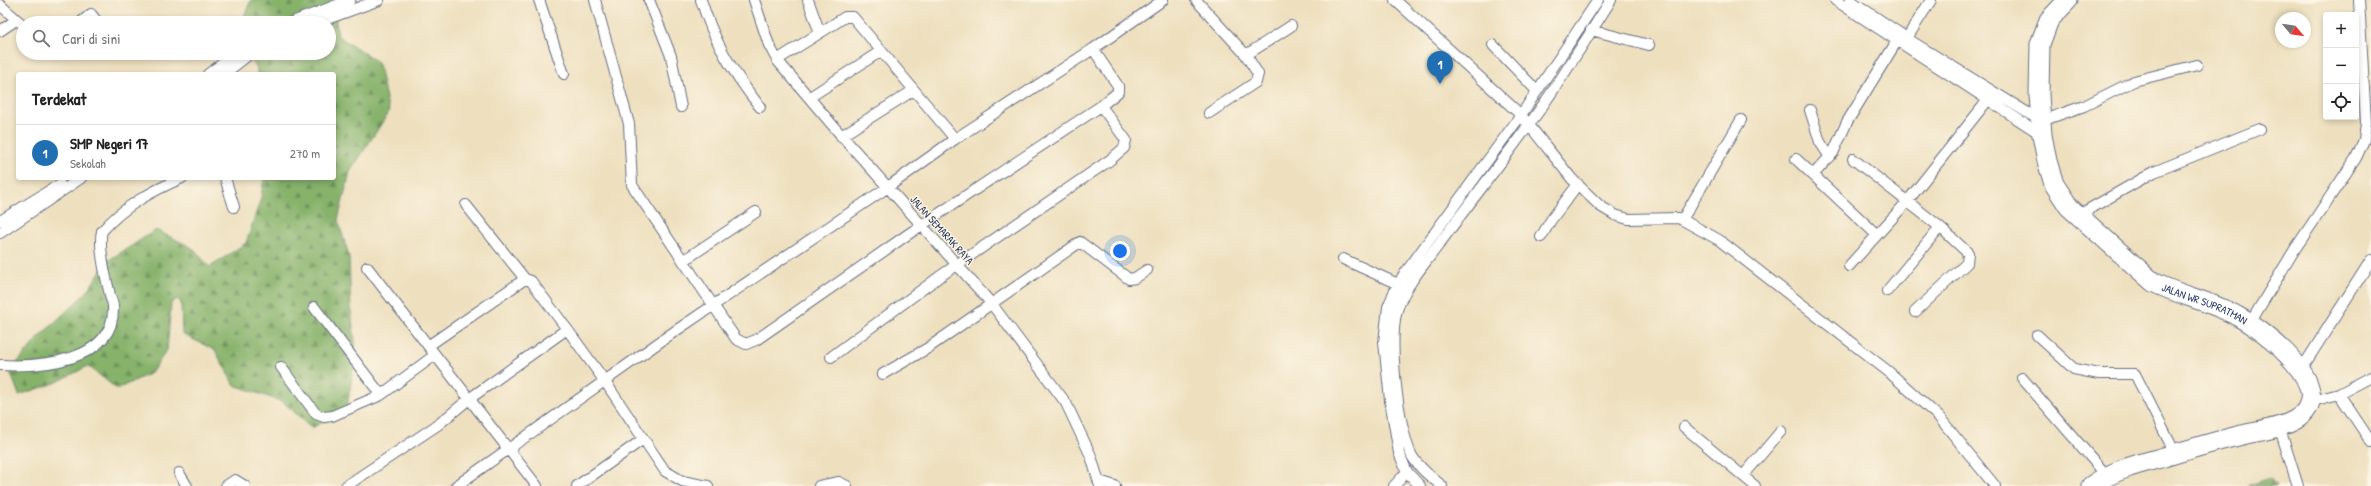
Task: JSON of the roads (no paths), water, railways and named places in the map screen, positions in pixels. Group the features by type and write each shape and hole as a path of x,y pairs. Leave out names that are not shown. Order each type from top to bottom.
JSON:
{"highway":[{"name":"JALAN WR SUPRATMAN","path":"2068,0 2049,20 2040,44 2038,79 2041,128 2054,184 2077,216 2153,282 2167,289 2219,307 2250,323 2270,339 2301,370 2310,387 2309,402"},
{"path":"2091,486 2107,476 2121,470 2205,444 2279,426 2301,415 2309,402"}],"street":[{"path":"308,16 350,0"},
{"path":"333,16 368,1 379,0"},
{"path":"539,0 564,74"},
{"path":"595,0 629,124 632,185 683,261 715,305 736,339 746,344 756,340 1101,106 1119,90 1093,49"},
{"path":"649,0 671,56 681,107"},
{"path":"701,0 708,20 726,60 760,107"},
{"name":"JALAN SEMARAK RAYA","path":"754,0 769,45 777,60 842,136 991,303 1066,403 1092,456 1100,484"},
{"path":"808,0 820,33"},
{"path":"456,486 604,380 888,188 955,139 1093,49 1163,0"},
{"path":"1196,0 1246,55 1256,69 1257,80 1209,113"},
{"path":"1395,0 1521,115 1578,184 1600,206 1615,215 1628,219 1672,217 1682,220 1719,240 1889,372 1939,417 1995,486"},
{"path":"1420,486 1408,472 1399,453 1390,400 1384,342 1388,307 1398,284 1521,115 1598,0"},
{"path":"1442,486 1423,470 1412,456 1409,446 1398,398 1395,367 1394,324 1398,306 1419,271 1529,125 1611,0"},
{"path":"1835,0 1902,38 2041,128"},
{"path":"1850,0 1988,100 2041,128"},
{"path":"1813,174 1830,158 1847,122 1902,38 1931,0"},
{"path":"2250,323 2295,249 2356,158 2364,140 2366,123 2358,0"},
{"path":"0,5 16,19"},
{"path":"777,60 845,17 853,17 955,139"},
{"path":"0,31 16,23"},
{"path":"1246,55 1291,26"},
{"path":"1592,30 1649,45"},
{"path":"1493,44 1537,91"},
{"path":"810,97 882,51"},
{"path":"211,72 227,60"},
{"path":"227,72 242,60"},
{"path":"2041,128 2134,81 2197,65"},
{"path":"842,136 914,90"},
{"path":"1849,266 1906,203 1988,100"},
{"path":"831,357 1124,148 1126,140 1101,106"},
{"path":"1810,110 1820,142 1830,158"},
{"path":"1682,220 1741,120"},
{"path":"2077,216 2154,172 2260,129"},
{"path":"1796,159 1877,235"},
{"path":"1853,159 1868,169 1906,203 1940,227 1966,249 1968,253 1967,263 1915,312"},
{"path":"0,221 66,180"},
{"path":"0,233 78,180"},
{"path":"0,365 54,362 92,350 99,345 107,333 113,306 101,244 102,231 125,208 153,191 178,180"},
{"path":"226,180 234,207"},
{"path":"1541,236 1578,184"},
{"path":"466,204 525,279 531,281 567,329 604,380 642,440 665,471 673,477 708,486"},
{"path":"683,261 756,212"},
{"path":"1887,291 1940,227"},
{"path":"883,374 928,348 1080,242 1129,279 1135,278 1147,270"},
{"path":"1343,259 1398,284"},
{"path":"2301,370 2371,260"},
{"path":"366,267 537,486"},
{"path":"428,346 525,279"},
{"path":"314,307 381,395"},
{"path":"346,486 439,424 469,399 567,329"},
{"path":"2037,335 2074,369 2099,374 2135,374 2175,454"},
{"path":"281,367 316,414 320,416 332,416 381,395 435,355"},
{"path":"2022,378 2107,476"},
{"path":"2309,402 2339,394 2371,378"},
{"path":"2339,394 2371,442"},
{"path":"1684,426 1755,486"},
{"path":"2279,426 2298,486"},
{"path":"1744,476 1781,431"},
{"path":"577,486 642,440"},
{"path":"1399,453 1409,446"},
{"path":"1394,486 1408,472"},
{"path":"179,473 187,486"},
{"path":"226,486 236,480 245,486"},
{"path":"819,486 839,482 847,486"},
{"path":"1100,484 1115,486"}],"place":[{"name":"SMP Negeri 17","path":"1440,84"}]}
